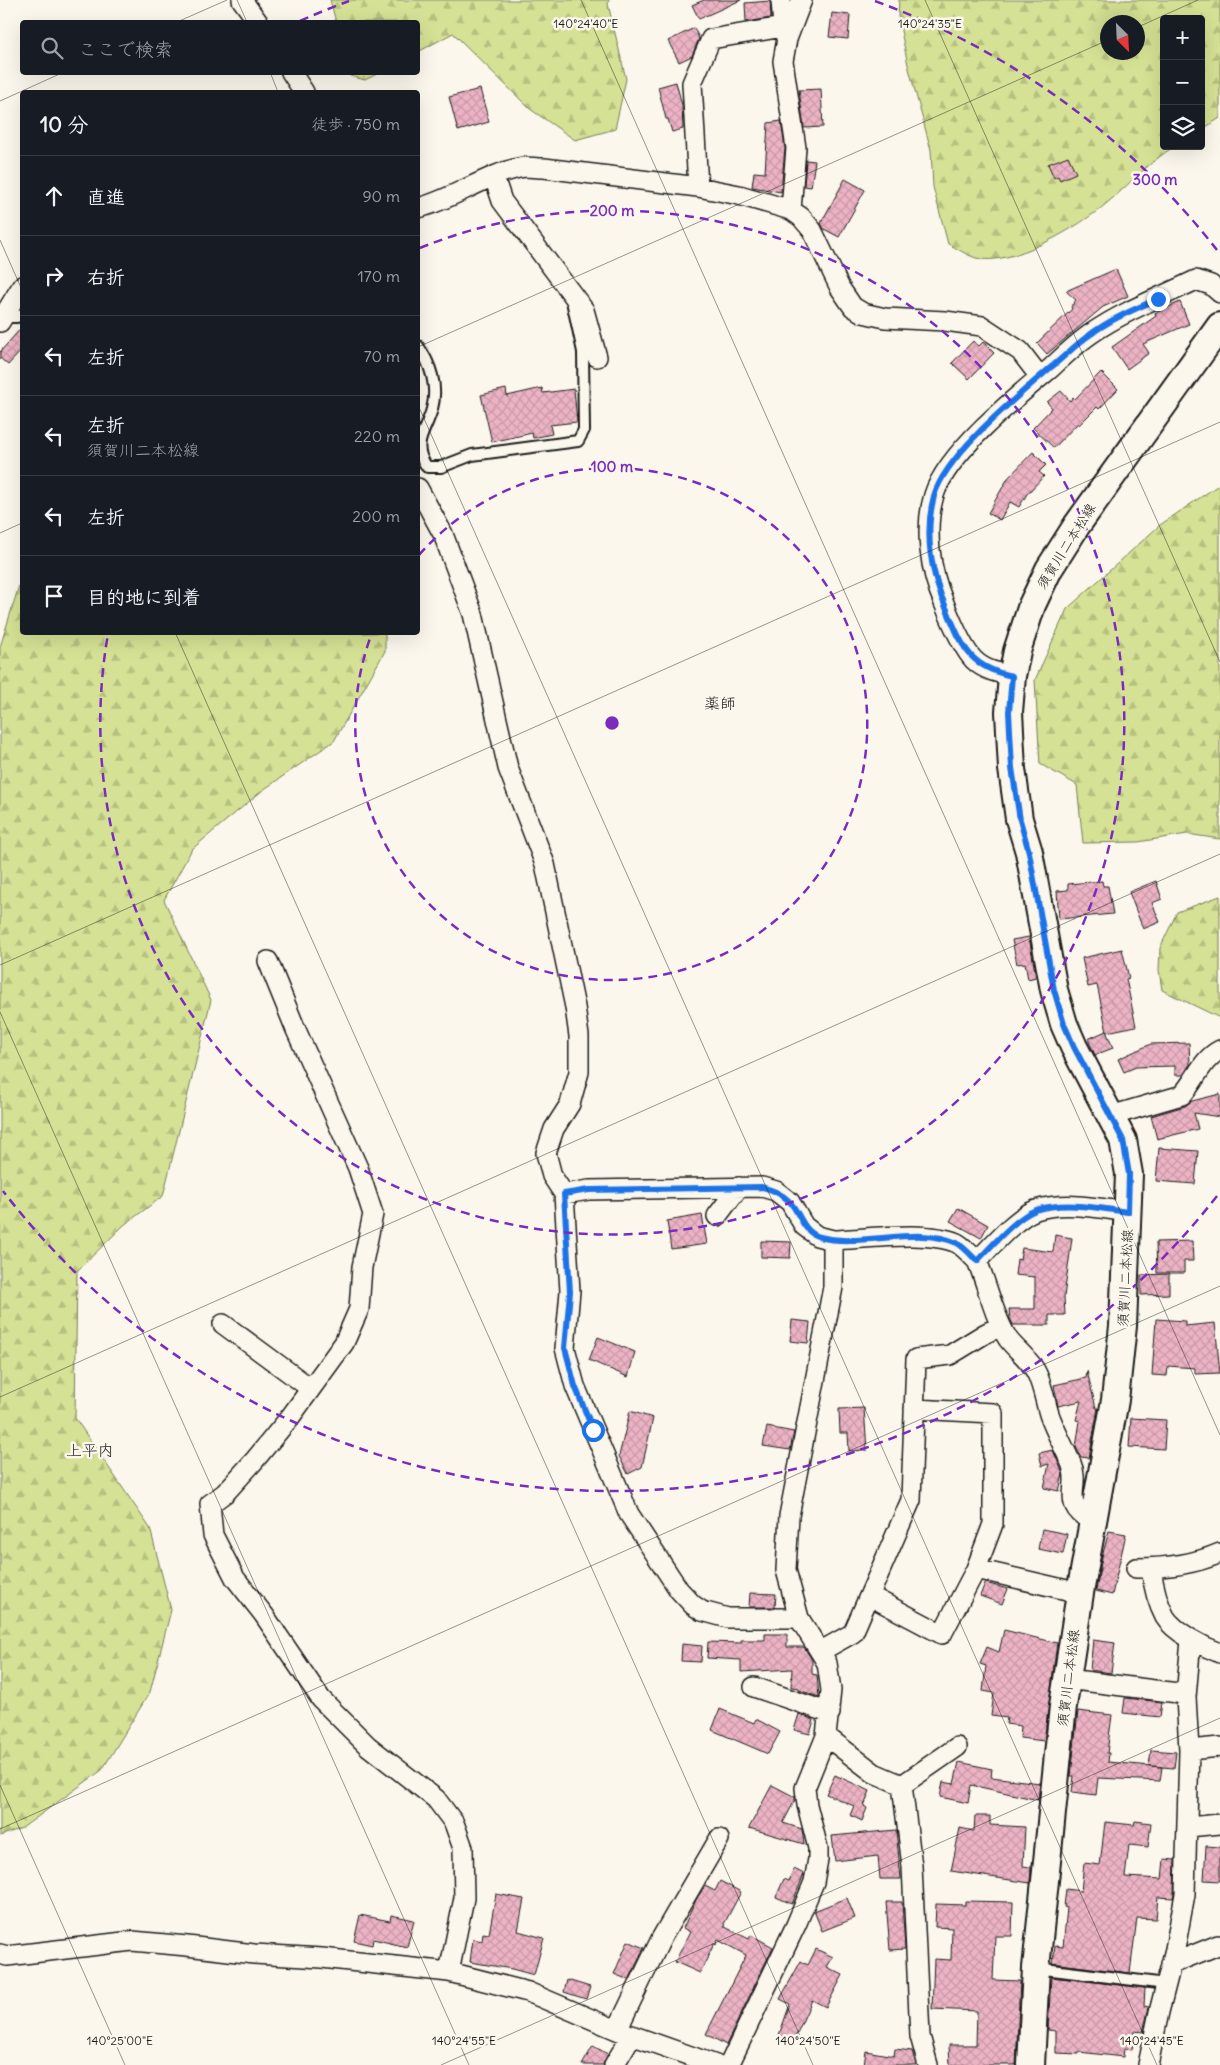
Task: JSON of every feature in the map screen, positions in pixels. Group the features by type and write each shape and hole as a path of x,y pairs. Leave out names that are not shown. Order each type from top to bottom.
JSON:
{"main road":[{"name":"須賀川二本松線","path":"1031,2065 1031,2034 1036,1968 1067,1680 1080,1593 1114,1400 1123,1326 1129,1174 1123,1140 1074,1047 1064,1024 1054,990 1029,852 1020,820 1014,777 1009,712 1012,676 1017,652 1032,605 1049,569 1077,525 1220,326"}],"street":[{"path":"242,0 257,20"},
{"path":"781,0 785,33 783,67 796,148 791,210"},
{"path":"785,33 802,0"},
{"path":"698,187 692,83 711,39 785,33"},
{"path":"293,75 303,90"},
{"path":"420,209 494,177 523,168 544,168 698,187 739,195 791,210 801,216 812,230 840,288 853,307 863,313 885,318 945,321 982,326 1020,352 1040,378"},
{"path":"494,177 502,201 584,310 597,357"},
{"path":"1012,676 993,672 973,660 956,632 934,574 930,549 930,527 934,495 948,470 970,442 995,417 1090,334 1116,318 1196,280 1211,285 1220,293"},
{"path":"1,318 20,289"},
{"path":"420,492 443,534 473,614 508,768 544,864 575,1007 579,1036 579,1072 570,1104 554,1128 546,1153 552,1176 564,1194 570,1292 565,1348 575,1386 629,1514 679,1590 693,1605 702,1611 728,1618 799,1618"},
{"path":"268,961 296,1030 358,1168 373,1214 362,1267 360,1309 344,1343 291,1416 254,1461 225,1493 210,1504 213,1535 235,1578 264,1616 321,1699 368,1746 436,1799 454,1823 463,1848 464,1898 449,1972"},
{"path":"1110,1116 1182,1095 1190,1087 1210,1054 1220,1050"},
{"path":"717,1216 739,1187"},
{"path":"564,1194 589,1190 762,1187 776,1191 790,1202 804,1226 817,1236 833,1240 916,1237 943,1239 958,1244 977,1261 1001,1326 1009,1340 1037,1373 1049,1415 1074,1468 1072,1489 1074,1506 1080,1515 1093,1522"},
{"path":"977,1261 1021,1219 1035,1210 1059,1206 1079,1206 1128,1212"},
{"path":"728,2065 796,1925 814,1882 818,1859 818,1848 807,1805 805,1788 826,1736 831,1690 827,1662 799,1618 786,1570 789,1516 833,1287 833,1240"},
{"path":"223,1324 310,1388"},
{"path":"821,1651 853,1633 911,1500 916,1359 950,1355 1001,1326"},
{"path":"870,1596 942,1634 976,1568 993,1524 993,1413 914,1408"},
{"path":"1220,1553 1208,1558 1167,1568 1143,1568 1154,1587 1166,1618 1191,1640 1220,1654"},
{"path":"976,1568 1080,1593"},
{"path":"1148,2065 1185,1894 1189,1750 1186,1697 1191,1640"},
{"path":"1067,1680 1178,1693 1186,1697"},
{"path":"754,1687 830,1712"},
{"path":"826,1736 874,1773 902,1785"},
{"path":"902,1785 957,1747"},
{"path":"1189,1750 1220,1747"},
{"path":"902,1785 912,1866 920,2036 928,2065"},
{"path":"1188,1827 1220,1824"},
{"path":"614,2065 662,1937 719,1839"},
{"path":"0,1954 8,1956 132,1941 254,1954 322,1958 449,1972 528,1992 684,2060 716,2065"},
{"path":"1171,1964 1218,1945"}],"lane":[{"path":"420,349 435,382 432,408 420,440 420,458 427,467 441,467 472,455 578,441 584,430 583,352 570,291"},
{"path":"1,318 20,315"},
{"path":"1036,1968 1166,1984"}],"green space":[{"path":"330,0 609,0 608,4 626,79 615,129 575,140 530,109 453,33 420,51 420,20 335,20"},
{"path":"899,0 1220,0 1220,118 1205,127 1205,15 1160,15 1160,150 1169,150 1080,223 1044,243 1007,257 976,258 948,244 933,187 931,150 908,65 898,16"},
{"path":"350,75 375,75 365,80"},
{"path":"1220,484 1220,839 1187,834 1138,842 1083,843 1077,785 1040,764 1035,680 1067,609 1160,525"},
{"path":"20,582 20,635 385,635 385,651 334,741 263,790 192,849 164,900 211,1000 163,1196 124,1225 77,1271 75,1418 150,1528 171,1610 150,1692 102,1770 22,1828 0,1836 0,647"},
{"path":"1220,896 1220,1018 1162,990 1159,970 1160,948 1177,912"}],"building":[{"path":"704,0 741,0 699,19 692,5"},
{"path":"770,1 771,18 746,22 745,3"},
{"path":"832,13 850,15 848,39 829,37"},
{"path":"694,28 699,38 692,56 679,62 668,41"},
{"path":"676,82 682,105 683,129 672,132 668,119 666,119 658,87"},
{"path":"480,89 489,122 458,131 449,97"},
{"path":"821,89 823,127 804,128 799,90"},
{"path":"781,121 785,148 781,192 752,187 754,172 765,173 768,123"},
{"path":"1068,156 1076,173 1060,180 1058,176 1054,178 1048,164"},
{"path":"806,160 815,161 811,187 804,186"},
{"path":"845,179 865,190 839,237 824,229 821,223"},
{"path":"1116,269 1128,296 1103,307 1047,354 1037,343 1072,309 1071,307 1076,300 1066,291"},
{"path":"1180,302 1189,324 1143,344 1149,353 1127,369 1112,347 1156,316 1155,313"},
{"path":"20,329 20,352 8,365 0,358 0,352"},
{"path":"973,341 979,346 983,342 994,353 969,379 952,363"},
{"path":"1101,372 1118,389 1099,409 1097,407 1079,425 1078,423 1054,448 1033,428 1052,408 1047,402 1061,391 1070,401 1073,397 1075,399"},
{"path":"542,388 543,393 574,389 577,422 550,425 552,434 533,438 532,433 492,442 481,395 506,389 507,396"},
{"path":"1033,452 1046,465 1039,472 1044,476 1027,494 1019,507 1010,502 1000,520 988,513 1008,478"},
{"path":"1102,881 1103,886 1108,886 1113,914 1059,919 1057,891 1068,890 1068,884"},
{"path":"1156,881 1162,899 1152,903 1160,922 1143,929 1129,892"},
{"path":"1029,937 1036,977 1028,979 1025,963 1017,964 1012,940"},
{"path":"1122,949 1129,978 1126,979 1136,1026 1107,1032 1097,985 1088,987 1082,958"},
{"path":"1106,1031 1113,1048 1095,1055 1088,1039"},
{"path":"1189,1043 1190,1064 1183,1075 1175,1075 1175,1066 1136,1067 1124,1072 1118,1059 1151,1044"},
{"path":"1220,1094 1220,1117 1194,1113 1198,1129 1157,1139 1151,1116 1185,1106 1192,1101"},
{"path":"1159,1148 1198,1151 1195,1184 1156,1181"},
{"path":"958,1208 988,1225 981,1238 950,1221"},
{"path":"702,1215 707,1244 671,1249 667,1221"},
{"path":"1055,1235 1072,1238 1064,1297 1065,1315 1049,1315 1049,1325 1013,1325 1009,1309 1035,1309 1035,1277 1015,1275 1017,1259 1020,1260 1022,1248 1053,1252"},
{"path":"761,1241 791,1242 790,1258 761,1257"},
{"path":"1192,1241 1193,1261 1184,1261 1184,1273 1157,1273 1156,1242"},
{"path":"1169,1274 1169,1294 1141,1295 1141,1275"},
{"path":"1156,1319 1185,1321 1185,1326 1215,1323 1220,1373 1195,1374 1195,1368 1168,1366 1167,1376 1152,1375"},
{"path":"792,1320 810,1322 808,1343 790,1341"},
{"path":"598,1337 635,1352 628,1377 589,1360"},
{"path":"1087,1371 1096,1408 1098,1408 1089,1458 1081,1457 1076,1447 1080,1421 1076,1420 1081,1401 1058,1406 1054,1385 1086,1378"},
{"path":"864,1408 867,1450 849,1451 848,1433 840,1433 839,1409"},
{"path":"630,1411 653,1418 642,1467 628,1474 619,1456"},
{"path":"1131,1418 1166,1420 1164,1449 1129,1447"},
{"path":"767,1427 794,1432 790,1450 763,1446"},
{"path":"1053,1450 1063,1474 1059,1491 1044,1488 1049,1464 1042,1466 1039,1453"},
{"path":"1042,1529 1067,1534 1063,1554 1038,1549"},
{"path":"1109,1531 1126,1534 1112,1595 1096,1591"},
{"path":"985,1583 1008,1589 1002,1604 980,1596"},
{"path":"750,1593 776,1594 775,1607 749,1607"},
{"path":"1004,1630 1057,1643 1044,1741 1020,1738 1021,1726 1006,1724 1007,1718 991,1716 994,1693 983,1691 986,1666 980,1664 987,1647 999,1652"},
{"path":"765,1634 787,1634 787,1647 804,1647 812,1660 812,1674 817,1675 819,1697 799,1690 799,1688 791,1687 792,1669 741,1672 741,1660 707,1658 708,1642 741,1643 741,1640 765,1640"},
{"path":"1093,1640 1115,1643 1111,1673 1090,1670"},
{"path":"682,1644 702,1646 701,1662 681,1661"},
{"path":"1125,1698 1162,1702 1160,1717 1123,1713"},
{"path":"720,1709 754,1723 756,1719 780,1732 768,1754 712,1730"},
{"path":"1078,1711 1112,1715 1107,1753 1109,1753 1108,1762 1162,1767 1160,1781 1098,1778 1096,1795 1072,1792 1074,1776 1071,1776"},
{"path":"799,1714 814,1720 810,1734 794,1730"},
{"path":"1151,1750 1176,1752 1174,1768 1149,1766"},
{"path":"959,1762 992,1769 991,1777 1040,1783 1038,1800 971,1785 968,1803 940,1797 943,1782 954,1784"},
{"path":"835,1775 870,1791 864,1806 867,1808 862,1821 850,1815 854,1806 826,1794"},
{"path":"772,1785 795,1797 783,1823 802,1829 804,1844 749,1828"},
{"path":"975,1816 990,1816 990,1825 1025,1827 1023,1866 1031,1867 1030,1883 951,1871 960,1828 974,1831"},
{"path":"1135,1821 1151,1823 1148,1847 1129,1845 1125,1877 1162,1879 1164,1859 1175,1860 1174,1893 1173,1898 1158,1897 1156,1919 1137,1918 1130,1973 1053,1963 1055,1946 1063,1947 1067,1908 1064,1907 1066,1889 1081,1891 1084,1863 1100,1865 1105,1822 1134,1825"},
{"path":"896,1830 901,1879 880,1879 878,1856 835,1861 832,1836"},
{"path":"1206,1846 1220,1847 1220,1881 1204,1880"},
{"path":"794,1869 804,1874 792,1904 776,1897 784,1879 789,1881"},
{"path":"720,1881 741,1892 724,1924 725,1927 749,1939 751,1935 773,1947 726,2045 706,2034 746,1955 718,1940 716,1945 714,1944 700,1973 675,1962 690,1932 683,1928 697,1898 705,1886 715,1891"},
{"path":"496,1894 524,1899 518,1931 544,1938 534,1975 512,1969 470,1962 473,1939 482,1941 483,1933 489,1934"},
{"path":"847,1898 855,1918 822,1931 814,1911"},
{"path":"965,1901 1013,1902 1012,1936 995,1936 993,1980 1020,1981 1016,2065 950,2065 949,2045 976,2045 977,2011 932,2009 934,1959 951,1960 952,1928 935,1927 936,1904 965,1905"},
{"path":"886,1902 902,1902 905,1949 890,1950"},
{"path":"360,1915 390,1921 391,1915 414,1920 407,1947 373,1939 372,1945 354,1941"},
{"path":"628,1941 644,1948 629,1980 614,1974"},
{"path":"816,1949 833,1957 827,1967 843,1975 826,2007 812,2000 794,2040 779,2035 790,2004 780,1999 801,1961 808,1965"},
{"path":"1051,1977 1145,1988 1144,2006 1149,2007 1143,2032 1134,2031 1132,2050 1124,2049 1123,2057 1079,2052 1079,2054 1056,2053 1056,2031 1048,2030"},
{"path":"567,1980 590,1987 586,1999 564,1992"},
{"path":"593,2046 608,2054 603,2065 582,2065"},
{"path":"895,2049 912,2051 916,2065 864,2065 866,2051 894,2056"}],"district":[{"name":"薬師","path":"720,703"},
{"name":"上平内","path":"90,1450"}],"route":[{"path":"593,1430 575,1386 565,1348 570,1292 564,1194 589,1190 762,1187 776,1191 790,1202 804,1226 817,1236 833,1240 916,1237 943,1239 958,1244 977,1261 1021,1219 1035,1210 1059,1206 1079,1206 1128,1212 1129,1174 1123,1140 1074,1047 1064,1024 1054,990 1029,852 1020,820 1012,768 1009,712 1012,676 993,672 973,660 956,632 934,574 930,549 930,527 934,495 948,470 970,442 1001,411 1090,334 1116,318 1158,299"}]}
